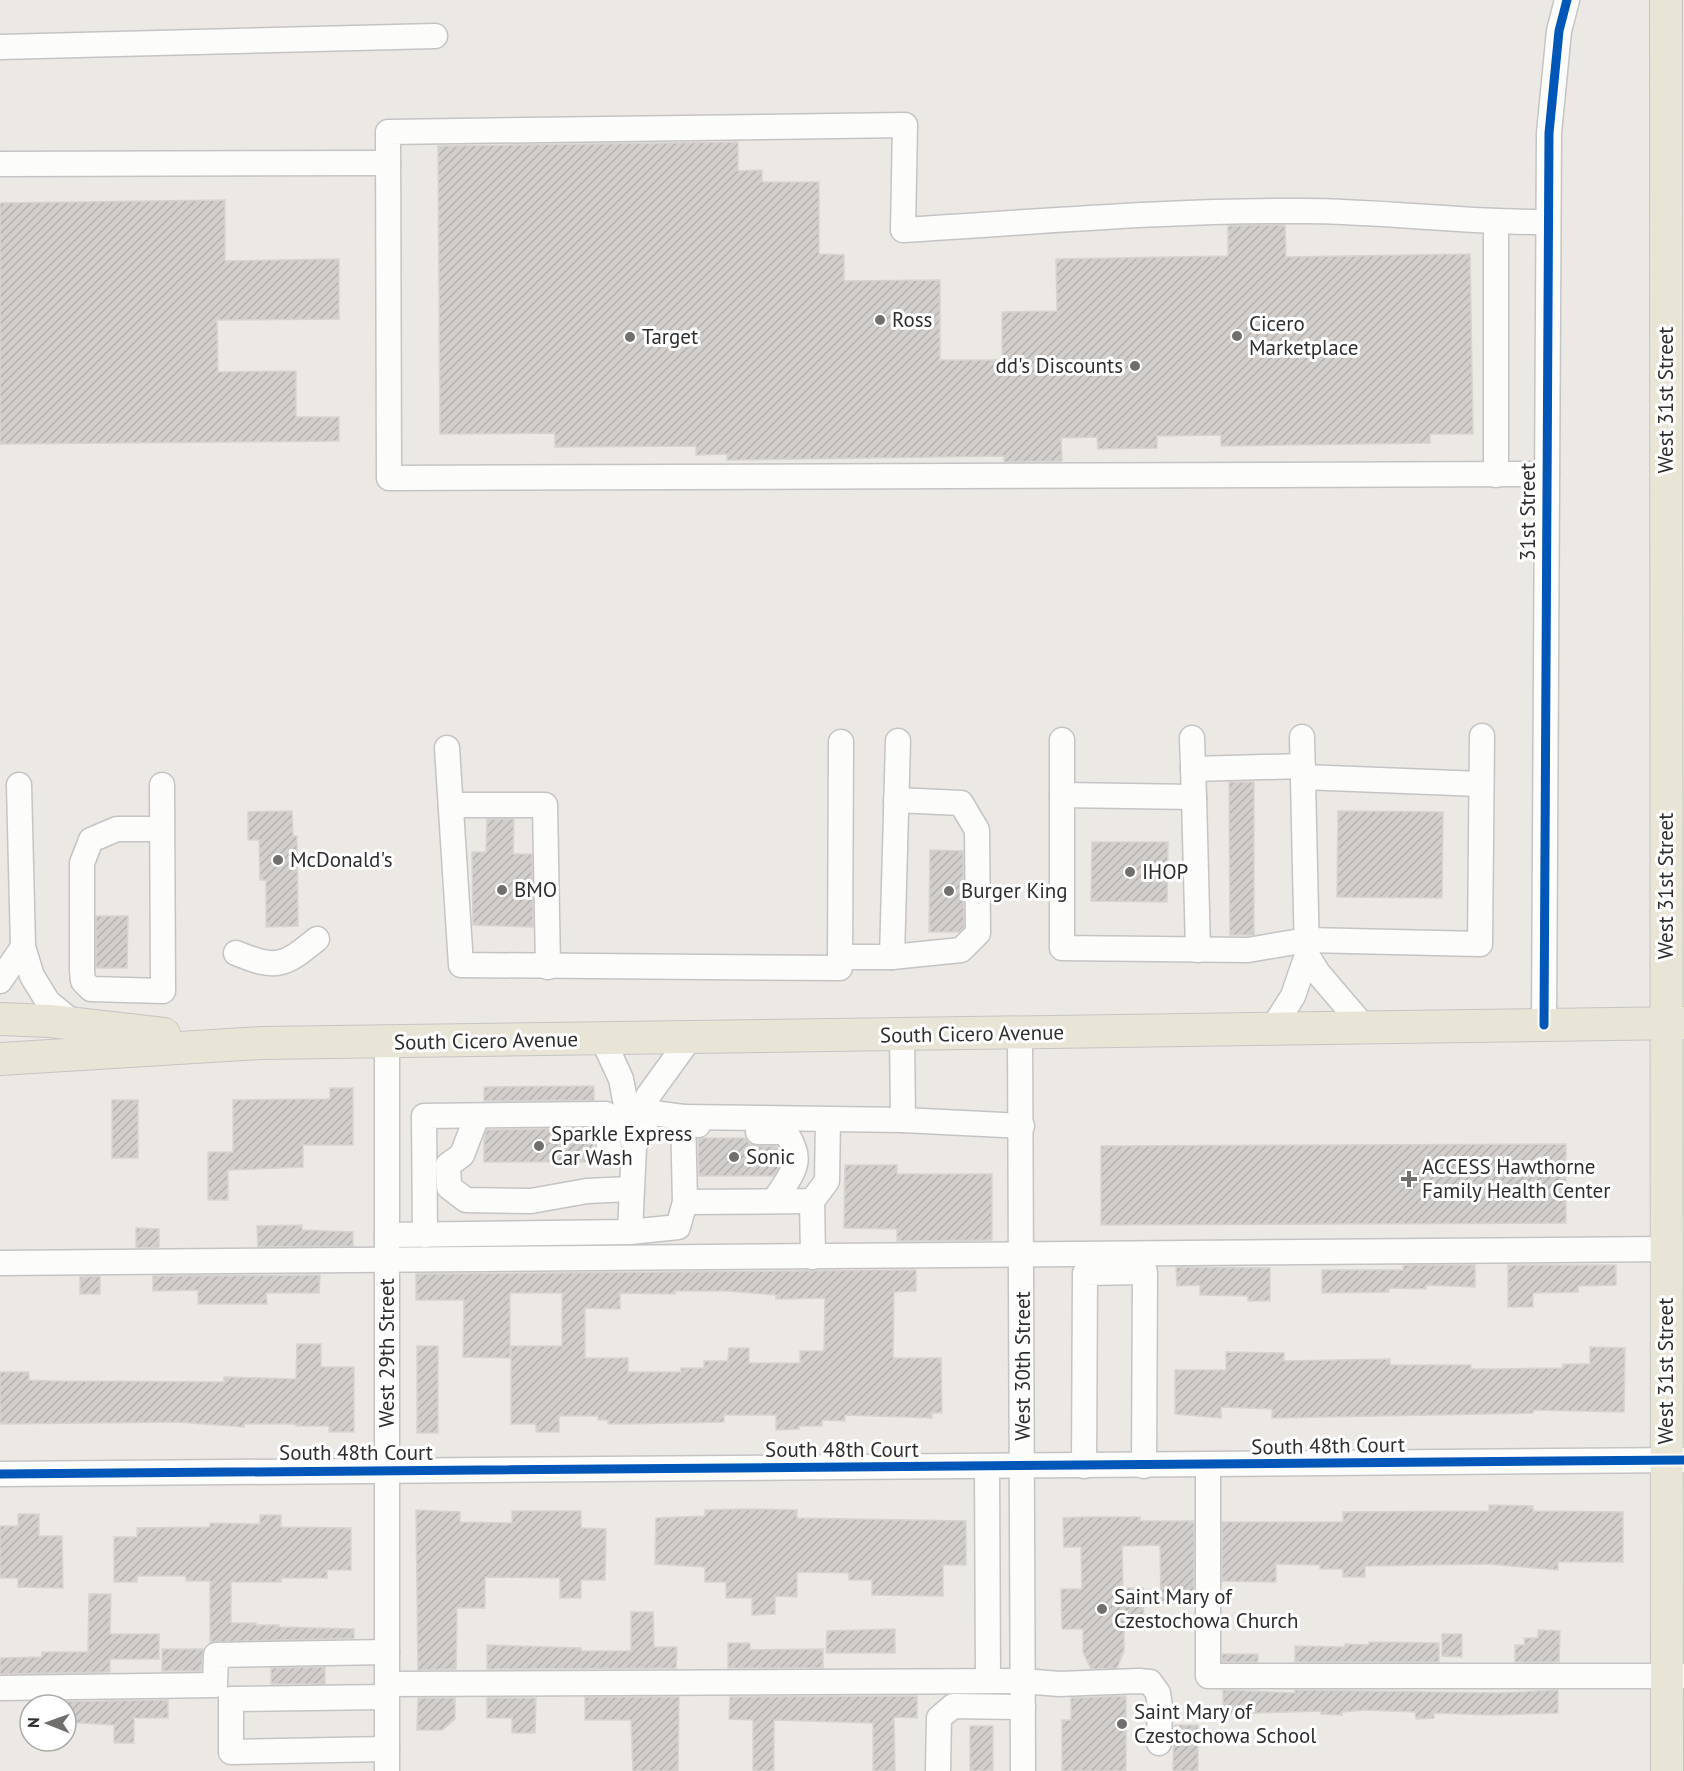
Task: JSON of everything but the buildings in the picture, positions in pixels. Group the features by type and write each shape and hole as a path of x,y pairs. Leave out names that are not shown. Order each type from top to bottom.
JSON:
{"main road":[{"name":"West 31st Street","path":"1666,4 1675,1023 1673,1248 1676,1676 1667,1771"},
{"name":"South Cicero Avenue","path":"0,1019 75,1024 261,1043"},
{"name":"South Cicero Avenue","path":"0,1059 261,1043 603,1040 1675,1023"}],"street":[{"name":"31st Street","path":"1544,1025 1547,222 1549,133 1559,31 1567,0"},
{"path":"0,47 435,36"},
{"path":"1546,474 389,478 387,132 905,125 903,230 1210,212 1305,211 1496,222 1547,222"},
{"path":"0,164 388,163"},
{"path":"1496,222 1496,474"},
{"path":"1062,740 1062,948 1248,950 1479,944 1482,736"},
{"path":"1272,1029 1293,996 1307,948 1302,737"},
{"path":"1192,738 1198,950"},
{"path":"892,957 898,741"},
{"path":"447,748 461,965 548,968 840,968 841,742"},
{"path":"1193,769 1303,771 1481,784"},
{"path":"19,785 23,947 32,976 48,1002 75,1024"},
{"path":"161,829 117,829 91,840 82,863 82,969 86,986 94,990 163,991 162,785"},
{"path":"1062,795 1194,797"},
{"path":"840,957 892,957 961,950 978,933 977,830 961,803 896,800"},
{"path":"451,805 545,806 548,968"},
{"path":"236,952 259,962 290,961 317,939"},
{"path":"0,981 23,947"},
{"path":"1307,948 1317,973 1365,1028"},
{"name":"West 30th Street","path":"1020,1033 1023,1256 1023,1771"},
{"path":"902,1035 903,1120"},
{"path":"634,1147 644,1136 648,1096 690,1038"},
{"path":"603,1040 621,1079 634,1147 630,1232"},
{"name":"West 29th Street","path":"387,1043 387,1760"},
{"path":"645,1112 683,1117 903,1120 1022,1126"},
{"path":"425,1235 424,1116 606,1114 609,1149"},
{"path":"477,1116 462,1155 448,1165 449,1186 466,1200 531,1201 586,1191 631,1189"},
{"path":"683,1117 711,1131 785,1132 796,1147 796,1165 774,1201"},
{"path":"387,1235 630,1232 678,1227 685,1202 683,1117"},
{"path":"813,1257 812,1201 827,1181 828,1119"},
{"path":"685,1202 812,1201"},
{"path":"0,1263 1023,1256 1108,1263 1673,1248"},
{"path":"1084,1466 1085,1273 1108,1263 1145,1272 1144,1466"},
{"name":"South 48th Court","path":"0,1474 1675,1460"},
{"path":"1208,1465 1208,1676 1676,1676"},
{"path":"987,1467 988,1681"},
{"path":"0,1689 215,1685 216,1655 387,1652"},
{"path":"387,1760 231,1752 231,1699 387,1691 988,1681 1059,1684 1150,1682 1158,1693 1159,1743"},
{"path":"938,1771 939,1718 953,1706 1023,1707"}],"cycle path":[{"path":"1544,1025 1549,133 1559,31 1567,0"},
{"path":"0,1474 1684,1460"}],"place":[{"name":"Ross","path":"880,320"},
{"name":"Cicero Marketplace","path":"1237,336"},
{"name":"Target","path":"630,337"},
{"name":"dd's Discounts","path":"1135,366"},
{"name":"McDonald's","path":"278,860"},
{"name":"IHOP","path":"1130,872"},
{"name":"BMO","path":"502,890"},
{"name":"Burger King","path":"949,891"},
{"name":"Sparkle Express Car Wash","path":"539,1146"},
{"name":"Sonic","path":"734,1157"},
{"name":"ACCESS Hawthorne Family Health Center","path":"1409,1179"},
{"name":"Saint Mary of Czestochowa Church","path":"1102,1609"},
{"name":"Saint Mary of Czestochowa School","path":"1122,1724"}]}
